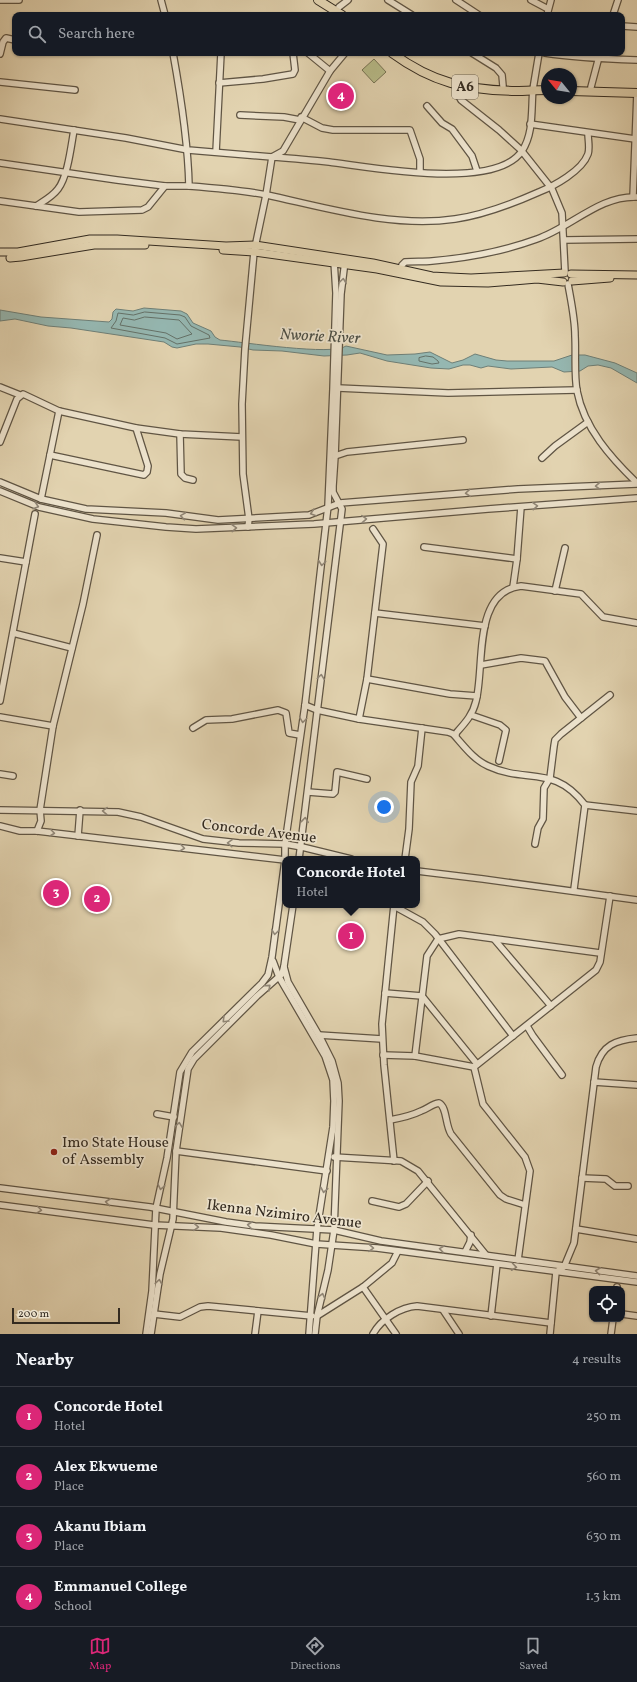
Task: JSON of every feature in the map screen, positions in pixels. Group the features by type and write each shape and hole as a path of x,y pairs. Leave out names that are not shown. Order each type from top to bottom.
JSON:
{"highway":[{"path":"318,0 341,11"},
{"path":"327,0 341,11"},
{"name":"A6","path":"397,56 424,74 484,89 518,91 541,86"},
{"name":"A6","path":"404,56 426,69 458,83 541,89"},
{"path":"577,86 637,88"},
{"path":"577,91 637,93"}],"main road":[{"path":"0,252 18,252 90,239 101,239 254,248 432,276 471,278 637,279"},
{"path":"0,257 21,257 81,246 115,244 254,248"},
{"path":"567,278 637,274"}],"street":[{"path":"0,0 19,0"},
{"path":"161,0 164,12"},
{"path":"341,11 348,0"},
{"path":"388,0 407,12"},
{"path":"456,0 475,12"},
{"path":"530,0 545,12"},
{"path":"548,12 551,0"},
{"path":"614,12 618,0"},
{"path":"625,26 637,27"},
{"path":"0,54 3,42 6,38 12,39"},
{"path":"174,56 183,105 188,150 189,186"},
{"path":"216,152 221,56"},
{"path":"219,83 263,79 293,74 295,70 293,56"},
{"path":"312,56 330,71"},
{"path":"272,157 283,151 330,71 342,56"},
{"path":"477,56 496,68 502,75 503,86"},
{"path":"0,119 188,150 420,172 448,174 477,171 505,164 514,159 522,151 529,137 533,87 538,56"},
{"path":"564,56 598,60 637,60"},
{"path":"591,87 599,56"},
{"path":"0,82 75,90"},
{"path":"458,83 456,91 460,100 499,130 522,151 551,187 560,203 564,226 567,278 575,334 577,390 580,404 588,422 612,458 637,483"},
{"path":"400,271 405,262 432,261 502,249 539,239 604,204 635,197 637,93"},
{"path":"427,106 442,123 450,127 456,134 472,156 477,171"},
{"path":"240,115 301,119 322,128 333,130 409,129 412,131 420,159 420,172"},
{"path":"530,124 635,139"},
{"path":"35,206 53,195 60,187 74,130"},
{"path":"0,163 165,186 228,189 381,218 441,220 468,217 498,208 551,187 579,167 585,160 588,153 588,133"},
{"path":"248,527 249,519 243,474 242,437 245,349 254,248 266,195 272,157"},
{"path":"0,201 79,212 142,210 148,207 165,186"},
{"path":"564,240 637,239"},
{"path":"334,261 337,348"},
{"path":"285,856 285,844 305,705 328,506 336,357 345,262"},
{"path":"300,856 342,509 333,492 338,388 336,357"},
{"path":"0,387 20,396 23,394 28,396 59,411 136,428 180,434 242,437"},
{"path":"338,388 448,393 577,390"},
{"path":"0,442 17,399 20,396"},
{"path":"41,499 59,411"},
{"path":"542,458 555,446 588,422"},
{"path":"50,455 144,475 148,469 136,428"},
{"path":"180,434 181,474 185,478 193,480"},
{"path":"335,456 347,452 463,440"},
{"path":"0,482 41,499 86,509 151,512 218,520 309,514 340,503 524,489 637,483"},
{"path":"0,491 39,507 93,519 166,528 196,529 341,521 637,498"},
{"path":"513,587 521,507"},
{"path":"0,701 34,514"},
{"path":"359,719 367,679 383,544 373,529"},
{"path":"37,831 41,821 40,810 53,726 97,535"},
{"path":"424,547 517,559"},
{"path":"555,591 565,548"},
{"path":"0,558 26,562"},
{"path":"454,733 471,715 477,696 485,626 490,609 495,600 505,590 521,586 581,594 603,617 637,623"},
{"path":"374,613 485,626"},
{"path":"13,633 72,648"},
{"path":"481,665 521,658 545,661 565,698 581,718"},
{"path":"367,679 450,694 477,696"},
{"path":"535,844 538,828 543,819 544,788 550,778 555,740 610,695"},
{"path":"305,705 317,710 359,719 454,733 479,761 488,766 515,773 550,778 569,787 585,805 637,811"},
{"path":"193,728 206,720 232,719 282,710 287,716 289,733 300,736"},
{"path":"471,715 500,725 506,730 500,761"},
{"path":"0,716 53,726"},
{"path":"405,856 409,829 411,782 418,766 422,728"},
{"path":"308,792 333,794 335,792 338,772 367,779"},
{"path":"0,774 13,776"},
{"path":"574,889 585,805"},
{"name":"Concorde Avenue","path":"0,810 80,810 127,813 203,839 214,841 285,844 339,856"},
{"path":"78,836 80,810"},
{"name":"Concorde Avenue","path":"0,826 20,831 37,831 282,860"},
{"path":"420,868 637,896"},
{"path":"420,871 637,900"},
{"path":"146,1334 152,1291 156,1208 167,1158 178,1085 192,1052 262,983 268,975 272,957 282,882"},
{"path":"383,1055 415,1056 476,1066 596,970 600,962 600,953 610,896"},
{"path":"151,1334 160,1274 171,1226 176,1151 185,1068 257,996 282,974 293,908"},
{"path":"394,908 382,1038 394,1161"},
{"path":"398,908 423,922 438,939 513,1036"},
{"path":"415,1056 427,956 438,939 458,934 600,953"},
{"path":"494,939 551,1006"},
{"path":"272,957 274,967 279,977 291,995 325,1056 333,1080 334,1101 329,1156 317,1229 314,1316 315,1334"},
{"path":"284,966 288,982 319,1035 332,1061 338,1083 339,1101 334,1230 328,1270 310,1334"},
{"path":"385,993 422,996 476,1066 483,1104 525,1157 528,1163 530,1171 518,1260"},
{"path":"527,1026 562,1075"},
{"path":"319,1035 382,1038"},
{"path":"550,1334 556,1272 564,1267 574,1243 596,1067 602,1052 612,1044 637,1038"},
{"path":"594,1082 637,1085"},
{"path":"390,1120 406,1117 435,1104 442,1104 451,1134 493,1188 506,1199 525,1205"},
{"path":"157,1114 174,1116"},
{"path":"176,1151 327,1171"},
{"path":"329,1156 401,1161 418,1170 471,1234 486,1255"},
{"path":"582,1178 606,1180 615,1186 628,1186"},
{"path":"372,1201 399,1207 406,1204 428,1181"},
{"name":"Ikenna Nzimiro Avenue","path":"0,1188 173,1210 241,1224 334,1230 381,1241 637,1276"},
{"name":"Ikenna Nzimiro Avenue","path":"0,1205 154,1225 220,1228 316,1244 398,1251 637,1282"},
{"path":"576,1229 637,1239"},
{"path":"465,1252 470,1242 471,1234"},
{"path":"154,1314 180,1317 200,1307 208,1306 314,1316 363,1287 392,1264 398,1251"},
{"path":"491,1316 497,1264"},
{"path":"363,1287 396,1334"},
{"path":"373,1334 376,1328 386,1320 400,1310 409,1307 551,1323"},
{"path":"443,1310 459,1334"},
{"path":"256,1334 258,1311"},
{"path":"625,1314 637,1316"},
{"path":"611,1334 613,1322"}],"green space":[{"path":"374,59 386,72 374,83 362,70"}],"water":[{"path":"144,308 181,311 187,314 193,323 211,331 215,337 220,340 324,350 338,349 346,346 387,355 430,352 452,363 463,360 475,354 496,360 507,361 554,361 572,355 585,355 615,363 637,373 637,383 611,368 598,365 588,366 580,371 564,372 552,367 511,369 488,366 481,368 463,365 449,369 431,368 387,361 360,353 324,356 282,351 253,350 240,347 208,344 196,344 177,348 164,342 48,326 15,319 0,321 0,310 41,317 109,322 112,319 113,312 116,309 133,311"}],"place":[{"name":"Emmanuel College","path":"341,96"},
{"name":"Akanu Ibiam","path":"56,893"},
{"name":"Alex Ekwueme","path":"97,899"},
{"name":"Concorde Hotel","path":"351,936"},
{"name":"Imo State House of Assembly","path":"54,1152"}],"water label":[{"name":"Nworie River","path":"320,337"}]}
